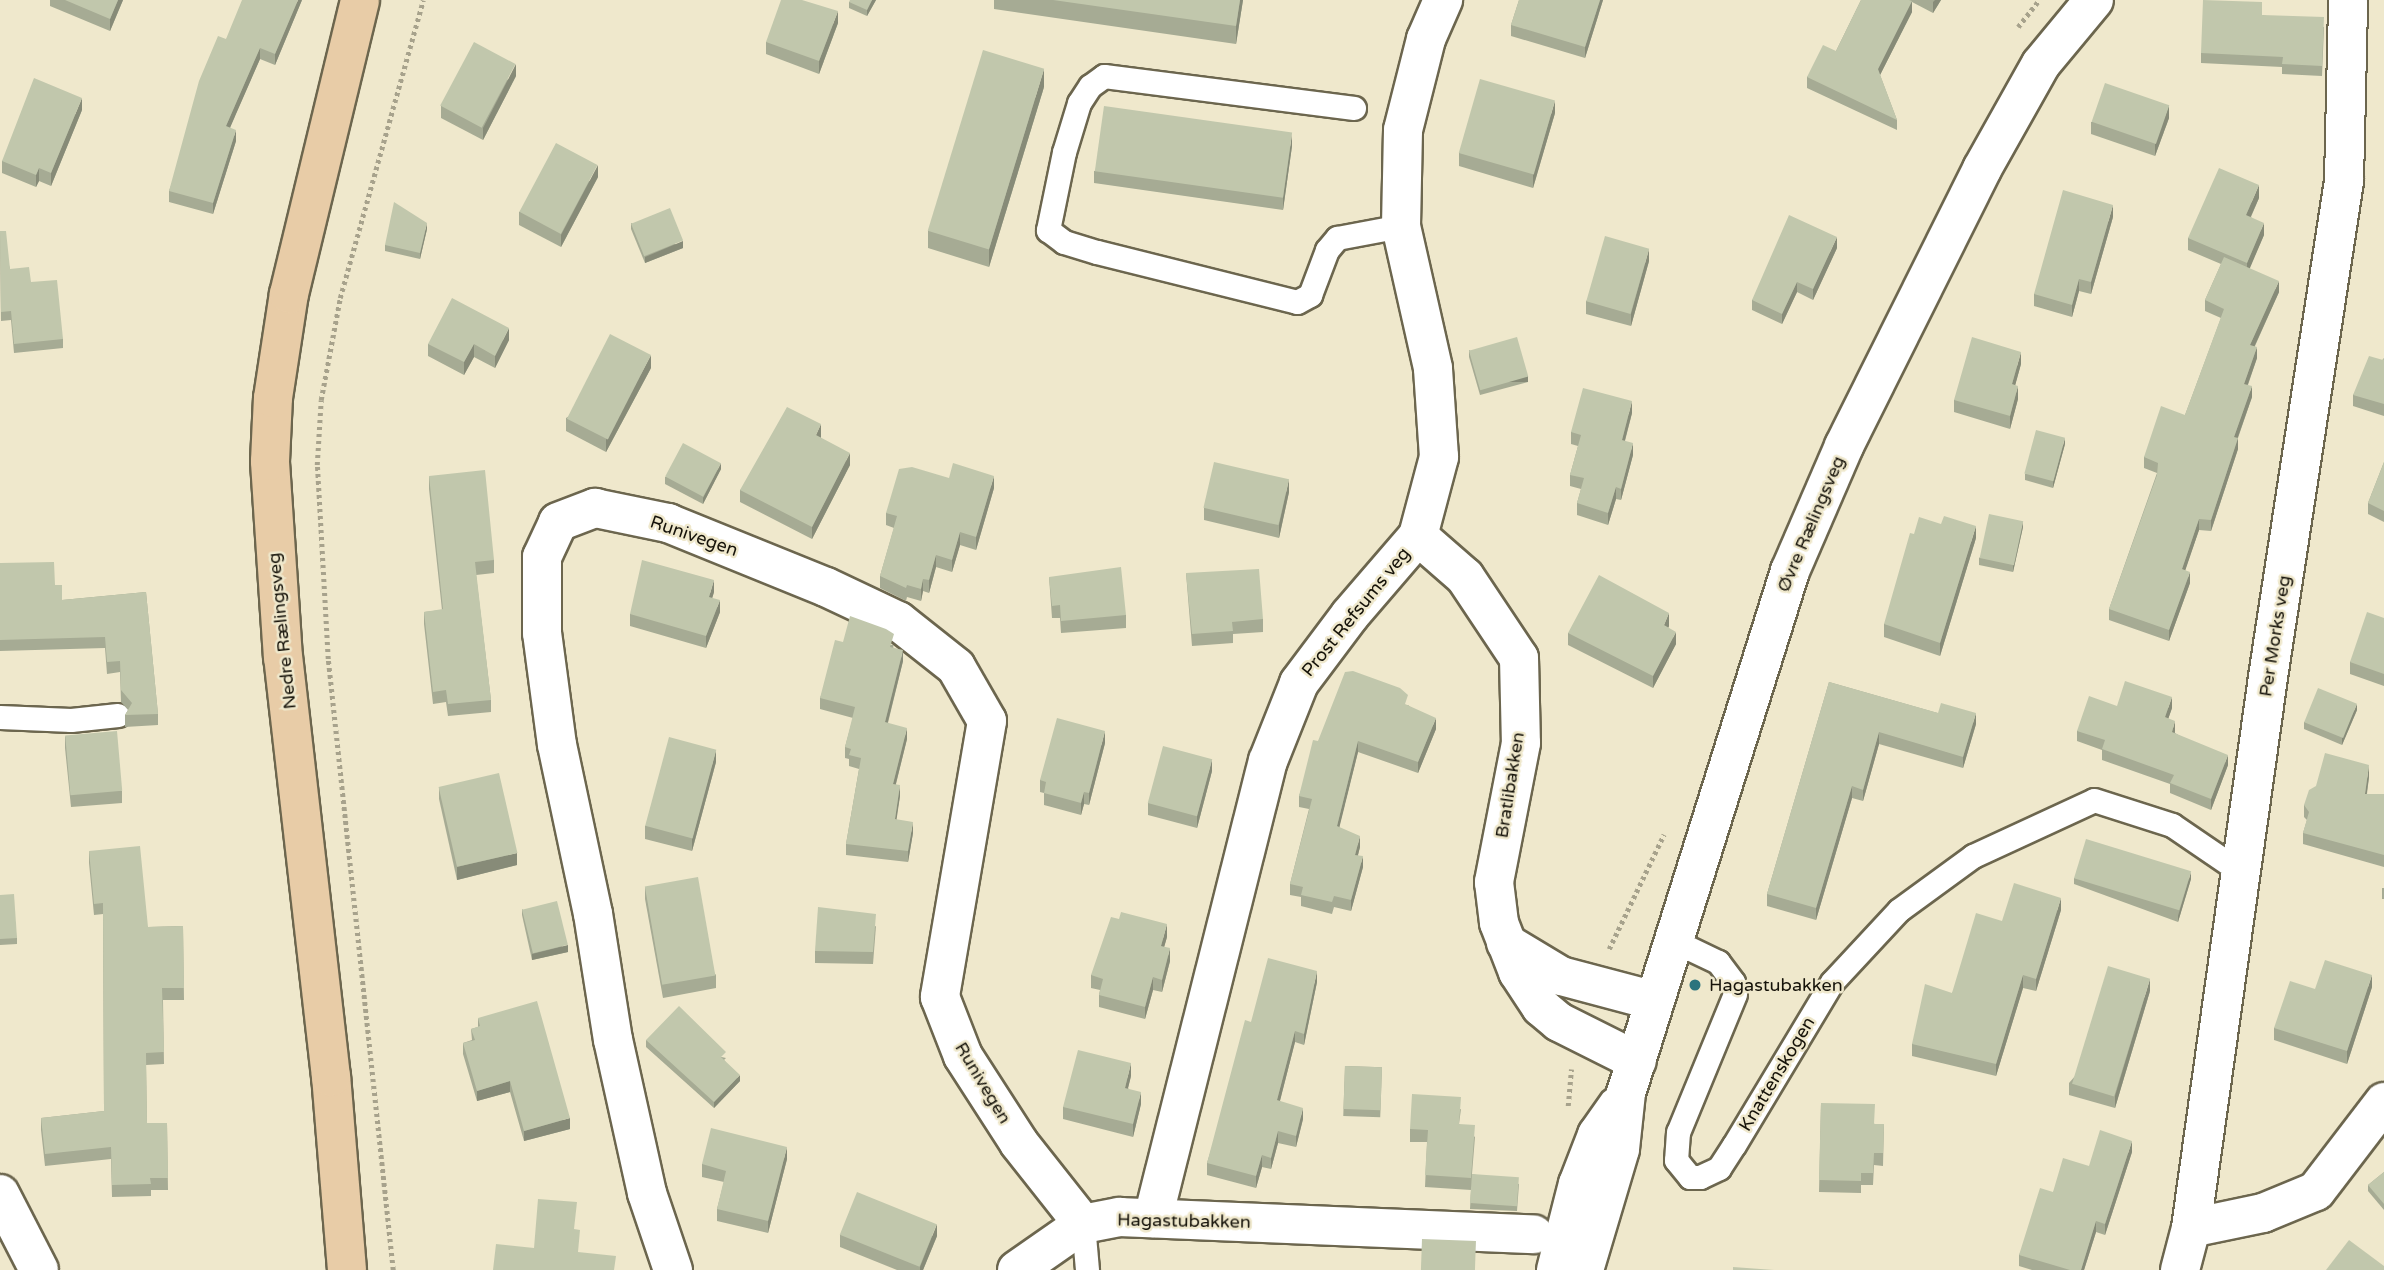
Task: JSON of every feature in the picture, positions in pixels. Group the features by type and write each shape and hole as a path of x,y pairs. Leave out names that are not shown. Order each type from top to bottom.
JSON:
{"main road":[{"name":"Nedre Rælingsveg","path":"347,1270 331,1077 284,658 270,461 273,398 289,294 360,0"}],"street":[{"name":"Prost Refsums veg","path":"1153,1218 1268,761 1299,683 1418,536 1439,457 1433,368 1401,226 1403,130 1426,39 1443,0"},
{"name":"Øvre Rælingsveg","path":"1584,1270 1620,1149 1632,1077 1770,629 1813,513 1915,300 2023,93 2059,40 2094,0"},
{"name":"Per Morks veg","path":"2180,1270 2191,1228 2344,181 2348,0"},
{"name":"Runivegen","path":"673,1270 647,1193 613,1040 593,914 556,745 542,633 542,557 558,522 595,508 668,523 826,587 898,621 956,667 988,721 940,997 962,1056 1019,1143 1083,1224"},
{"name":"Bratlibakken","path":"1418,536 1465,577 1518,658 1521,743 1494,882 1494,904 1506,943 1528,990 1550,1014 1632,1077"},
{"path":"1506,943 1561,976 1655,1001"},
{"name":"Øvre Rælingsveg","path":"1556,1270 1597,1135 1632,1077"},
{"path":"2191,1228 2263,1213 2316,1191 2384,1102"},
{"path":"0,1194 39,1270"},
{"name":"Hagastubakken","path":"1017,1270 1083,1224 1120,1217 1534,1234"}],"lane":[{"path":"1354,108 1104,76 1090,86 1079,103 1064,152 1048,230 1064,242 1297,302 1310,295 1327,250 1337,238 1401,226"},
{"path":"0,717 71,720 118,715"},
{"name":"Knattenskogen","path":"1674,940 1718,962 1733,982 1735,994 1678,1132 1675,1160 1690,1177 1700,1177 1718,1168 1734,1145 1832,982 1899,910 1973,856 2094,800 2172,825 2241,872"},
{"path":"1083,1224 1087,1270"}],"path":[{"path":"394,1270 328,659 317,465 321,400 338,310 424,0"}],"building":[{"path":"65,0 118,0 110,19"},
{"path":"242,0 298,0 275,54 260,48 226,126 236,130 213,203 169,191 199,81 218,36 226,39"},
{"path":"781,0 802,0 838,11 819,61 766,42"},
{"path":"872,0 867,10 849,2"},
{"path":"1053,0 1240,0 1236,26"},
{"path":"1519,0 1600,0 1585,47 1511,25"},
{"path":"1861,0 1912,1 1878,69 1897,120 1807,77 1823,45 1836,51"},
{"path":"2203,0 2262,2 2262,15 2324,17 2322,66 2282,64 2283,57 2201,53"},
{"path":"474,42 515,64 482,128 440,106"},
{"path":"983,50 1044,69 989,249 928,231"},
{"path":"34,78 82,98 51,173 39,168 36,175 2,161"},
{"path":"1480,79 1555,100 1534,175 1459,153"},
{"path":"2105,83 2169,105 2156,144 2092,122"},
{"path":"1104,106 1292,132 1283,198 1095,171"},
{"path":"556,143 597,165 561,234 519,212"},
{"path":"2219,168 2259,185 2246,215 2264,223 2247,263 2188,238"},
{"path":"2063,190 2113,205 2091,282 2079,279 2072,305 2034,294"},
{"path":"394,202 427,223 420,253 385,245"},
{"path":"670,208 683,240 644,256 631,224"},
{"path":"1789,215 1837,237 1813,289 1797,282 1782,314 1752,300"},
{"path":"0,231 6,231 10,269 29,267 31,282 57,280 63,339 14,344 11,311 1,312"},
{"path":"1605,236 1649,249 1630,314 1586,301"},
{"path":"2224,257 2279,281 2250,345 2257,347 2244,384 2252,386 2234,437 2238,438 2211,520 2199,519 2182,569 2190,572 2169,630 2109,609 2157,475 2158,463 2144,457 2161,406 2185,415 2224,309 2205,300"},
{"path":"452,298 509,328 495,356 474,344 464,362 428,344"},
{"path":"610,334 651,355 608,440 567,419"},
{"path":"1517,337 1528,376 1480,390 1469,351"},
{"path":"1972,337 2021,352 2012,384 2018,386 2010,416 1954,400"},
{"path":"2369,356 2383,360 2384,358 2384,404 2353,395"},
{"path":"1583,388 1632,401 1622,440 1633,443 1621,489 1616,487 1608,513 1577,503 1584,478 1570,475 1581,435 1571,432"},
{"path":"787,407 821,424 816,435 850,453 812,527 740,490"},
{"path":"2036,430 2065,438 2053,481 2024,473"},
{"path":"683,443 721,463 703,497 665,477"},
{"path":"1214,462 1289,479 1278,525 1203,508"},
{"path":"2384,462 2384,511 2368,503"},
{"path":"953,463 994,476 976,537 960,532 952,560 936,555 929,580 923,579 921,589 907,585 906,588 880,576 897,516 886,513 899,469 912,467 949,478"},
{"path":"485,470 494,560 475,562 491,700 448,704 446,690 433,692 424,612 443,609 429,476"},
{"path":"1989,514 2023,521 2014,565 1980,558"},
{"path":"1944,516 1976,526 1940,643 1884,624 1910,533 1914,534 1919,517 1941,524"},
{"path":"642,560 714,580 709,597 720,600 706,636 630,614"},
{"path":"54,562 55,585 62,585 62,600 146,592 158,714 125,715 132,703 121,690 120,661 107,662 105,637 0,640 0,563"},
{"path":"1121,567 1126,615 1061,621 1060,605 1052,606 1049,577"},
{"path":"1259,569 1263,619 1232,622 1233,631 1192,634 1186,573"},
{"path":"1599,575 1669,613 1664,625 1676,632 1653,676 1568,633"},
{"path":"2367,612 2384,618 2384,674 2350,662"},
{"path":"850,616 894,634 890,647 903,650 885,722 907,728 893,784 900,785 895,819 913,822 908,851 846,844 861,758 849,755 851,749 845,747 855,707 820,698 835,640 843,642"},
{"path":"1353,671 1400,688 1408,695 1405,704 1436,718 1418,762 1358,741 1337,826 1360,836 1355,855 1363,856 1351,900 1334,896 1332,902 1301,895 1303,887 1290,884 1312,799 1299,796 1313,740 1318,741 1345,672"},
{"path":"2125,681 2172,697 2165,717 2175,721 2172,732 2228,755 2211,799 2170,783 2174,775 2102,749 2105,740 2077,731 2089,696 2117,706"},
{"path":"1829,682 1938,713 1941,703 1976,713 1963,757 1879,732 1863,790 1852,786 1816,908 1767,894"},
{"path":"2318,688 2357,704 2343,738 2304,722"},
{"path":"1057,718 1105,731 1089,793 1084,792 1081,803 1044,793 1046,782 1040,780"},
{"path":"117,731 122,791 70,795 65,736"},
{"path":"669,737 716,750 693,839 645,826"},
{"path":"1163,746 1212,759 1197,816 1148,803"},
{"path":"2325,753 2369,765 2365,794 2384,794 2384,855 2303,833 2309,812 2304,805 2309,790 2316,786"},
{"path":"499,773 517,853 457,867 439,787"},
{"path":"2086,839 2191,871 2179,910 2074,878"},
{"path":"140,846 148,927 183,926 184,988 162,988 164,1052 146,1053 147,1123 167,1123 168,1178 150,1178 151,1184 112,1185 111,1147 45,1154 41,1118 104,1111 103,903 94,904 89,851"},
{"path":"698,877 715,975 662,985 645,886"},
{"path":"2014,883 2061,898 2036,979 2023,975 1996,1064 1912,1044 1925,984 1952,993 1976,913 2002,921"},
{"path":"14,894 17,938 0,939 0,895"},
{"path":"557,901 568,945 533,953 522,910"},
{"path":"818,907 876,914 873,952 815,951"},
{"path":"1121,912 1167,924 1161,946 1170,948 1162,980 1153,977 1145,1007 1099,995 1103,979 1091,975 1111,917 1119,919"},
{"path":"1268,958 1317,971 1304,1034 1295,1031 1277,1100 1303,1108 1296,1136 1278,1131 1271,1158 1262,1155 1256,1176 1207,1163 1245,1020 1251,1022"},
{"path":"2325,960 2372,975 2347,1051 2274,1028 2290,981 2315,989"},
{"path":"2108,966 2150,979 2114,1096 2072,1084"},
{"path":"537,1001 570,1118 524,1131 510,1081 477,1091 463,1043 475,1040 471,1029 480,1026 478,1018"},
{"path":"679,1006 726,1052 721,1057 740,1075 714,1102 646,1040"},
{"path":"1078,1050 1131,1063 1125,1088 1141,1092 1133,1124 1063,1107"},
{"path":"1345,1066 1382,1067 1380,1110 1343,1109"},
{"path":"1412,1094 1461,1097 1459,1124 1475,1125 1471,1178 1425,1175 1428,1130 1410,1129"},
{"path":"1821,1103 1875,1104 1874,1124 1884,1124 1883,1153 1874,1153 1873,1173 1861,1173 1861,1181 1819,1180"},
{"path":"711,1128 787,1147 768,1221 717,1209 726,1171 702,1164"},
{"path":"2100,1130 2132,1141 2105,1224 2096,1221 2081,1270 2070,1270 2019,1255 2040,1188 2053,1192 2063,1158 2089,1166"},
{"path":"2384,1172 2384,1204 2368,1185"},
{"path":"1472,1174 1519,1177 1517,1206 1470,1203"},
{"path":"857,1192 937,1224 920,1267 840,1235"},
{"path":"538,1199 577,1202 574,1229 580,1230 578,1252 616,1256 614,1270 493,1270 496,1244 534,1248"},
{"path":"1422,1239 1476,1241 1475,1270 1421,1270"},
{"path":"2349,1240 2384,1266 2384,1270 2326,1270"},
{"path":"1733,1267 1774,1270 1733,1270"}],"place":[{"name":"Hagastubakken","path":"1695,985"}]}
